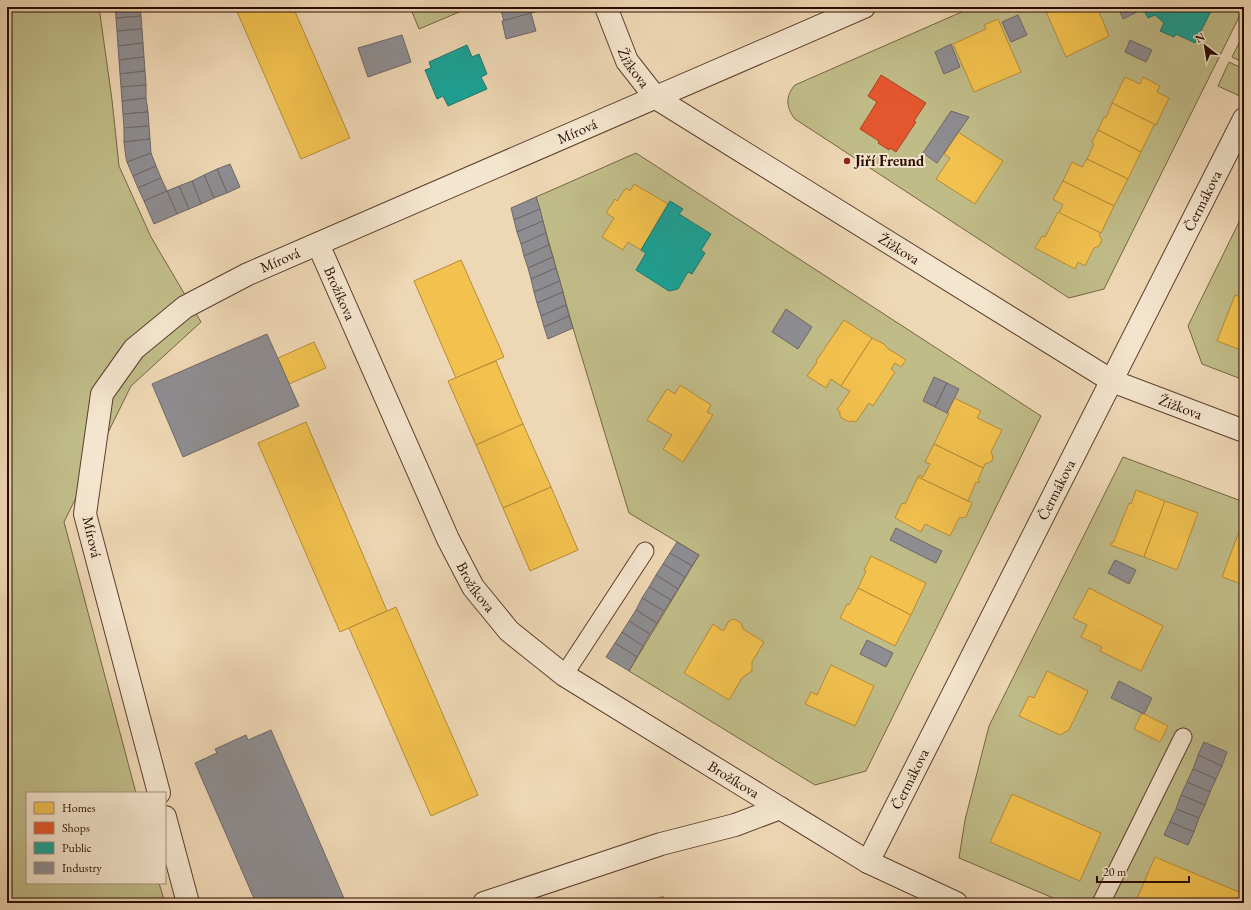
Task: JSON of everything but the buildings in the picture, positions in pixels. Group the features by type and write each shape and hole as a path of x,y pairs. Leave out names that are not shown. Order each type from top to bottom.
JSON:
{"street":[{"name":"Žižkova","path":"606,7 627,60 656,98 1112,381 1244,431"},
{"name":"Mírová","path":"159,792 85,514 102,394 134,348 185,307 248,274 864,7"},
{"name":"Čermákova","path":"868,862 1244,119"},
{"name":"Brožíkova","path":"318,244 448,539 473,587 509,631 564,676 868,862 956,903"},
{"name":"Brožíkova","path":"484,903 661,844 735,825 780,808"},
{"path":"166,821 188,903"}],"lane":[{"path":"564,676 645,551"},
{"path":"1101,903 1184,738"}],"shaded area":[{"path":"7,7 99,7 112,100 119,166 151,237 201,322 131,386 64,522 136,792 26,792 26,884 159,884 165,903 7,903"},
{"path":"410,7 471,7 419,29"},
{"path":"973,7 1244,7 1104,289 1069,298 795,119 790,111 788,106 788,98 795,85"},
{"path":"1244,33 1244,63 1232,57"},
{"path":"1229,62 1244,69 1244,98 1218,86"},
{"path":"636,153 1041,416 866,771 815,785 629,671 699,555 629,513 573,328 536,197"},
{"path":"1244,212 1244,380 1202,364 1188,326"},
{"path":"1123,457 1244,502 1244,903 1065,903 959,858 965,820 989,726"}],"place":[{"name":"Jiří Freund","path":"847,161"}]}
